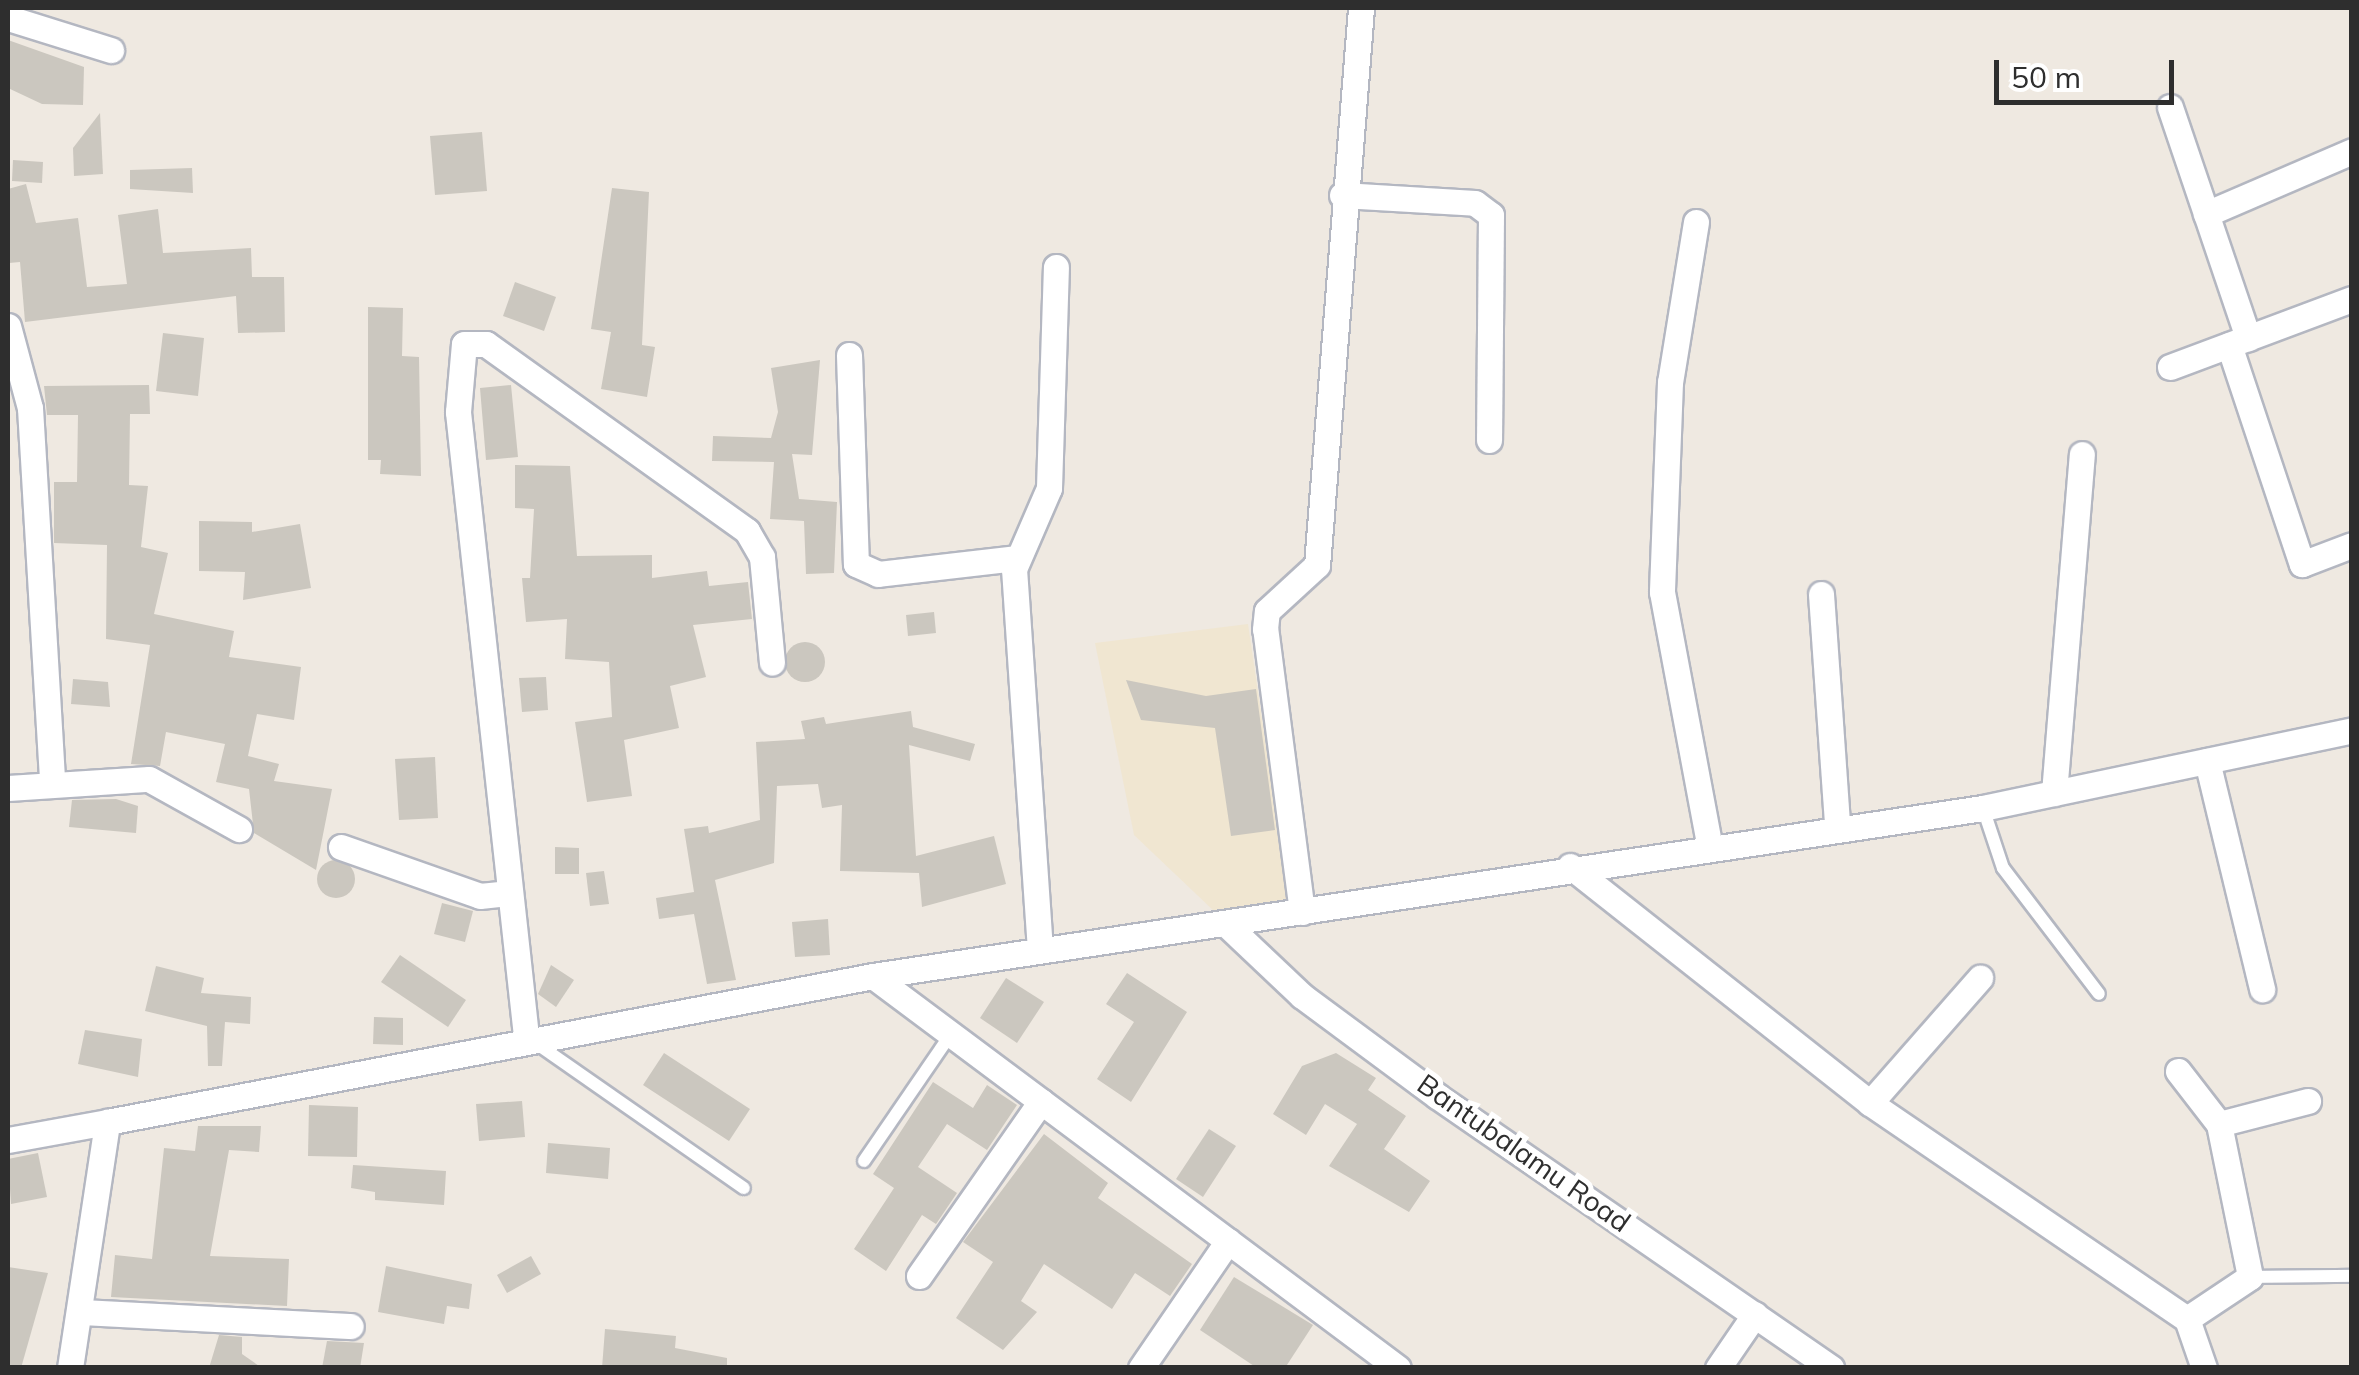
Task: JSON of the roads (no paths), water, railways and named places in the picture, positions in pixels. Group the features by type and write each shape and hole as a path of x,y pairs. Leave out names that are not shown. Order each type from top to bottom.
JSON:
{"street":[{"path":"1302,912 1265,629 1266,611 1317,565 1342,194 1360,8"},
{"path":"8,18 111,50"},
{"path":"2170,106 2206,214 2302,564 2352,545"},
{"path":"2206,214 2352,151"},
{"path":"1342,194 1463,202 1490,216 1489,440"},
{"path":"1696,222 1670,382 1662,592 1709,844"},
{"path":"1040,950 1016,558 1040,522 1049,488 1056,268"},
{"path":"2170,367 2352,299"},
{"path":"8,326 30,408 52,781"},
{"path":"526,1036 458,412 464,344 486,344 747,531 762,557 772,664"},
{"path":"849,355 856,564 878,574 1016,558"},
{"path":"2054,793 2082,454"},
{"path":"1821,594 1837,825"},
{"path":"8,1140 526,1036 873,976 1226,925 1709,844 1983,808 2352,730"},
{"path":"2208,760 2262,989"},
{"path":"8,788 52,781 149,779 239,829"},
{"path":"341,847 480,896 510,893"},
{"path":"1570,866 1870,1103 2188,1320 2204,1368"},
{"name":"Bantubalamu Road","path":"1226,925 1437,1096 1831,1368"},
{"path":"873,976 1398,1368"},
{"path":"1870,1103 1980,978"},
{"path":"2178,1071 2219,1124 2250,1277 2188,1320"},
{"path":"919,1276 1040,1101"},
{"path":"2219,1124 2308,1101"},
{"path":"70,1368 106,1122"},
{"path":"1142,1368 1228,1241"},
{"path":"80,1312 352,1326"},
{"path":"1718,1368 1755,1314"}],"lane":[{"path":"1983,808 2003,868 2099,994"},
{"path":"864,1161 951,1034"},
{"path":"526,1036 744,1188"},
{"path":"2250,1277 2352,1276"}]}
